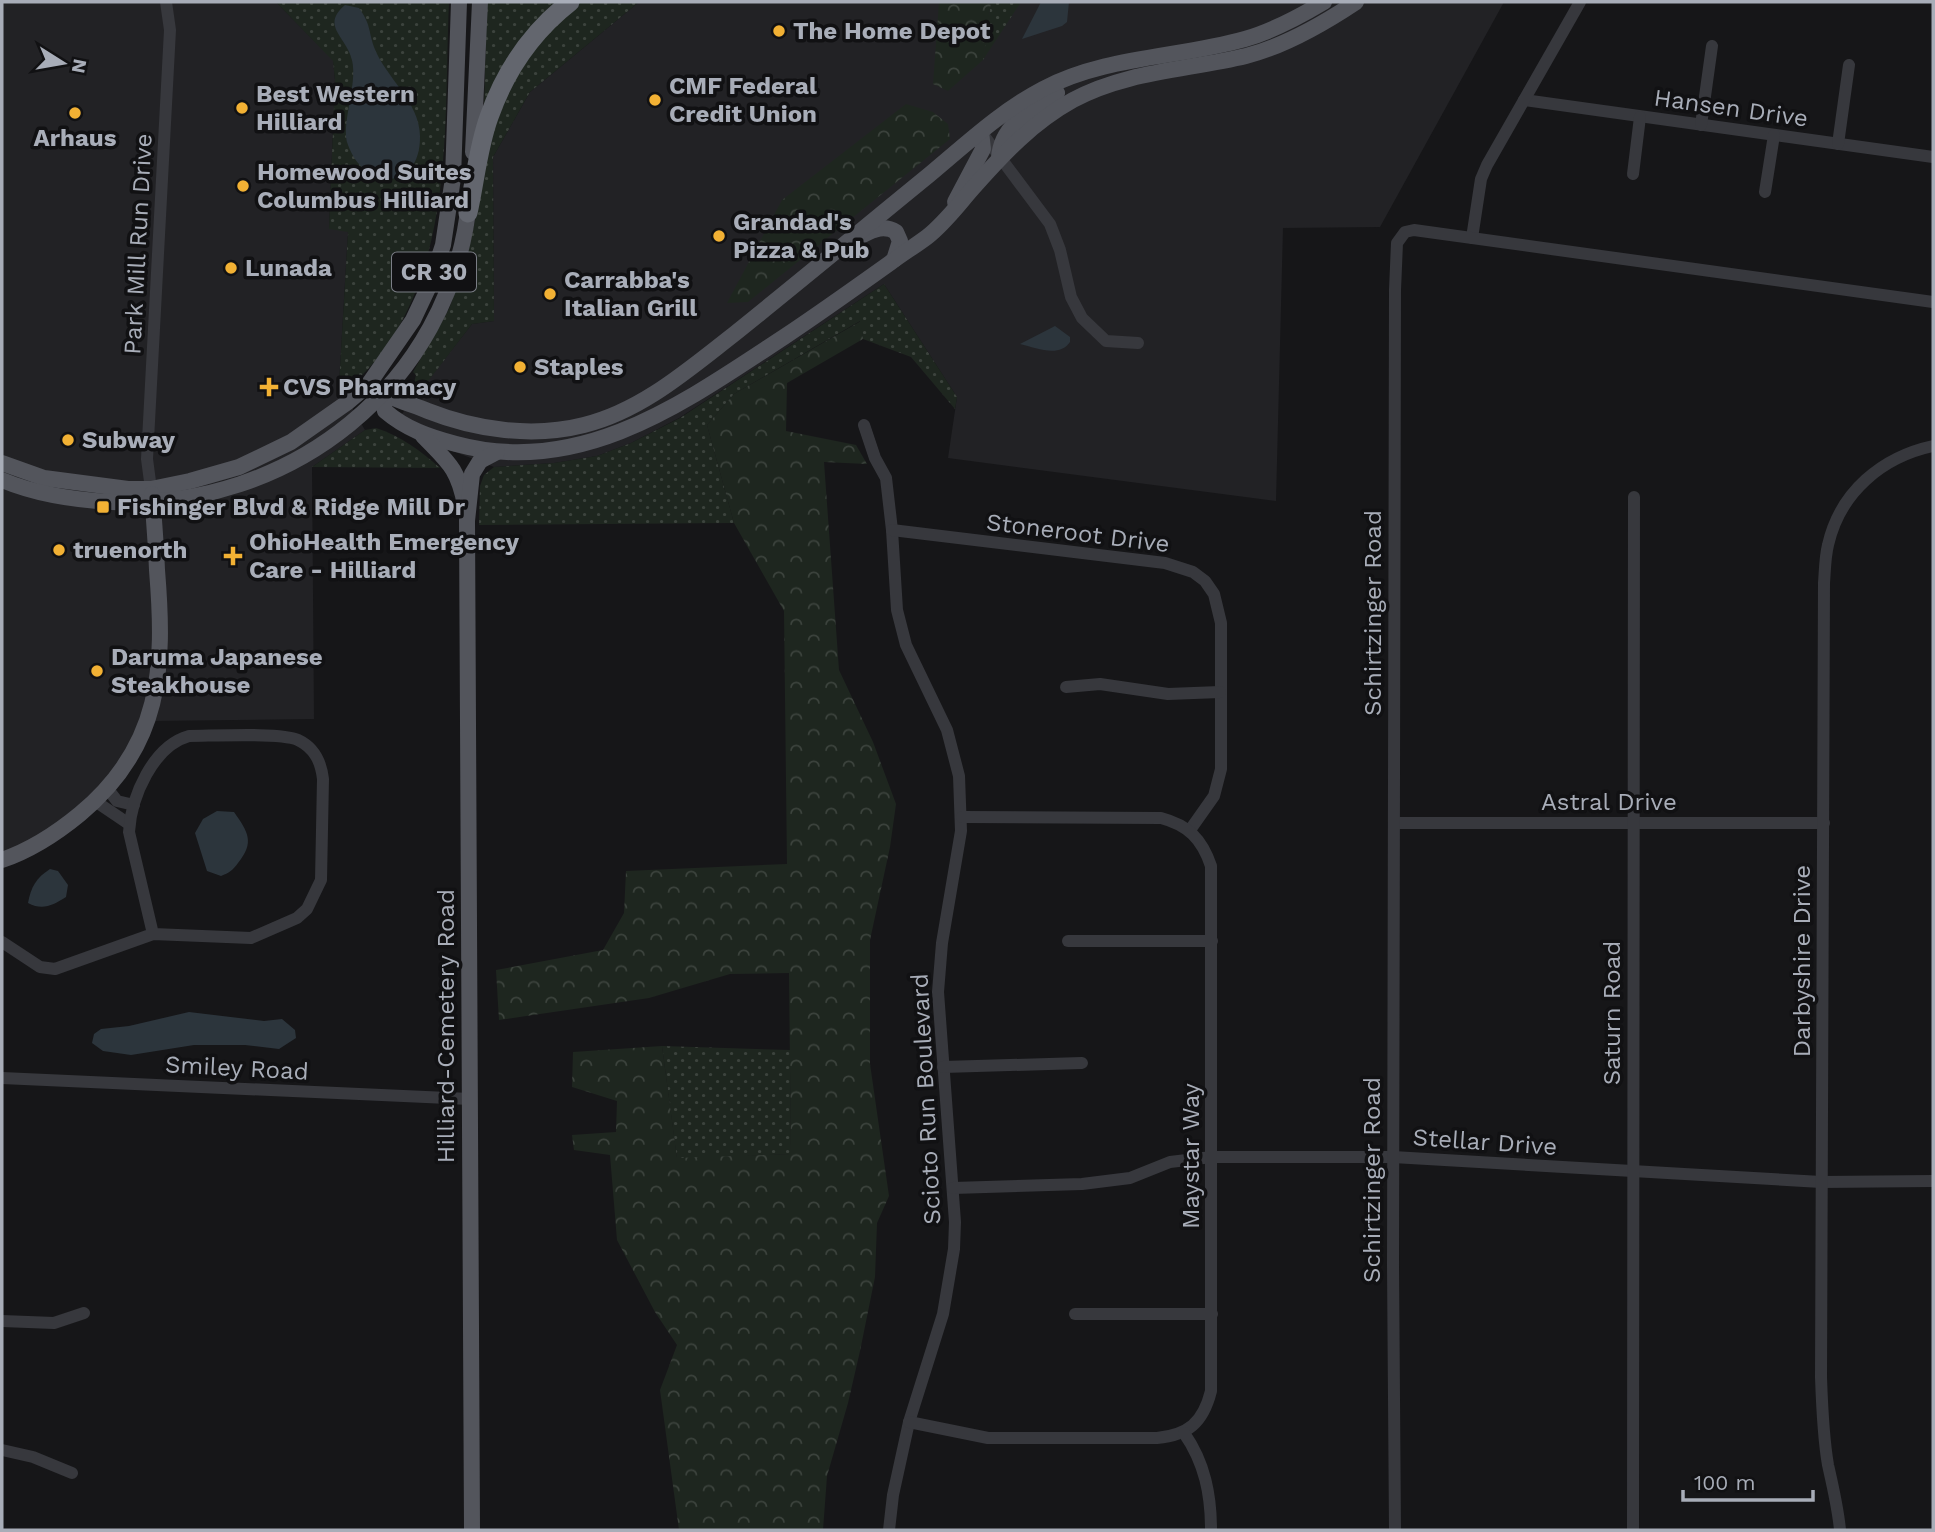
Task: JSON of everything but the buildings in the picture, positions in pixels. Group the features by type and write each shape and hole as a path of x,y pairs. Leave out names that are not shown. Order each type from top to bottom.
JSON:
{"highway":[{"path":"468,213 488,118 511,66 549,19 570,2"}],"main road":[{"name":"CR 30","path":"368,385 413,320 430,284 443,245 453,178 460,2"},
{"name":"CR 30","path":"382,395 425,337 455,268 468,213 480,2"},
{"path":"2,463 44,478 128,489 152,496 250,462 290,442 368,385 382,395 397,398 450,420 490,429 534,431 584,425 627,409 669,384 840,249 981,132 1041,90 1073,76 1134,60 1244,39 1287,23 1324,2"},
{"path":"382,395 385,411 422,434 497,452 541,451 586,445 635,428 719,380 818,315 928,236 999,158 1039,122 1072,101 1104,85 1133,77 1248,55 1295,38 1356,2"},
{"path":"999,158 1000,144 1014,124 1056,93 1073,76"},
{"path":"948,216 983,149 981,132"},
{"path":"840,249 871,231 886,228 896,232 900,240 894,260"},
{"path":"666,411 670,399 669,384"},
{"path":"2,480 58,496 89,501 219,492 307,456 359,418 382,395"},
{"name":"Hilliard-Cemetery Road","path":"422,434 451,464 457,475 467,521"},
{"name":"Hilliard-Cemetery Road","path":"472,1530 467,521 472,474 480,461 497,452"},
{"path":"2,860 42,841 101,794 130,755 150,714 160,670 161,618 152,496"}],"street":[{"name":"Park Mill Run Drive","path":"152,496 147,459 170,30 166,2"},
{"path":"1472,238 1481,179 1493,153 1580,2"},
{"path":"1701,125 1712,46"},
{"path":"1838,145 1849,65"},
{"name":"Hansen Drive","path":"1524,100 1933,157"},
{"path":"1633,174 1640,117"},
{"path":"981,132 1050,224 1060,250 1071,297 1082,318 1106,341 1138,344"},
{"path":"1765,192 1774,135"},
{"name":"Schirtzinger Road","path":"1395,1530 1393,1157 1396,247 1399,239 1410,231 1472,238 1933,302"},
{"name":"Scioto Run Boulevard","path":"864,425 875,458 886,478 897,610 906,645 947,730 959,776 962,817 942,943 938,992 953,1188 954,1249 943,1314 909,1422 893,1495 889,1530"},
{"name":"Darbyshire Drive","path":"1840,1530 1822,1413 1824,583 1827,547 1848,500 1872,473 1901,455 1933,446"},
{"name":"Saturn Road","path":"1633,1530 1634,497"},
{"name":"Stoneroot Drive","path":"892,530 1165,563 1193,572 1210,587 1219,608 1221,623 1221,769 1214,796 1190,830"},
{"path":"1066,687 1100,684 1168,694 1220,692"},
{"path":"2,942 40,967 55,969 153,934 251,938 297,918 307,909 321,880 323,779 319,760 306,744 293,738 268,736 190,736 163,750 145,779 129,824 153,934"},
{"path":"101,794 117,802 134,805"},
{"path":"101,794 129,824"},
{"path":"962,817 1146,817 1175,821 1190,830"},
{"name":"Astral Drive","path":"1395,823 1824,822"},
{"name":"Maystar Way","path":"1184,1433 1202,1414 1211,1391 1212,1314 1211,866 1203,846 1190,830"},
{"path":"1068,941 1212,941"},
{"path":"943,1067 1082,1063"},
{"name":"Smiley Road","path":"2,1079 470,1100"},
{"name":"Stellar Drive","path":"953,1188 1082,1184 1130,1178 1170,1162 1212,1157 1393,1157 1821,1182 1933,1181"},
{"path":"2,1321 54,1323 84,1312"},
{"path":"1075,1314 1212,1314"},
{"path":"909,1422 962,1434 1011,1439 1157,1438 1184,1433 1206,1478 1212,1530"},
{"path":"2,1450 33,1457 72,1473"}],"shaded area":[{"path":"2,2 276,2 333,60 335,80 329,228 348,231 339,385 365,430 312,467 314,719 149,721 92,805 2,859"},
{"path":"639,2 1504,2 1380,227 1283,228 1276,501 948,458 957,397 884,284 679,418 631,443 597,456 554,463 494,467 450,450 401,415 472,324 494,321 493,157 530,92"},
{"path":"1041,2 1069,2 1067,22 1022,39"},
{"path":"345,5 359,8 363,14 379,58 408,101 418,124 418,154 412,167 391,179 367,171 356,160 348,145 346,127 353,81 352,60 335,26 338,12"},
{"path":"1055,326 1070,337 1070,342 1060,350 1047,351 1020,344"},
{"path":"217,811 234,812 248,837 243,856 233,869 221,876 207,871 195,833 203,819"},
{"path":"50,869 58,871 68,885 66,897 43,907 28,903 35,883"},
{"path":"189,1012 264,1021 282,1019 295,1030 296,1038 279,1049 245,1045 194,1045 131,1055 103,1051 92,1043 94,1034 101,1029 129,1026"}],"green space":[{"path":"276,2 449,2 442,177 426,263 411,303 390,341 344,393 339,385 348,232 329,229 335,80 333,61"},
{"path":"487,2 566,2 484,109"},
{"path":"578,2 639,2 530,92 493,157 494,321 472,324 419,393 413,372 449,309 466,262 489,133 521,62"},
{"path":"939,2 991,2 983,60 948,91 933,84"},
{"path":"991,2 1021,2 983,60"},
{"path":"906,104 933,112 948,124 950,139 748,302 727,303 782,200"},
{"path":"884,284 957,397 955,409 911,357 863,339 860,321 734,394 707,425 734,523 479,525 480,486 484,475 494,467 554,463 597,456 631,443 680,418"},
{"path":"861,321 863,339 787,383 786,431 856,445 867,464 824,462 839,670 873,742 896,804 890,847 870,940 870,1064 889,1196 877,1223 875,1277 848,1403 827,1476 823,1530 679,1530 660,1390 677,1345 655,1312 617,1240 610,1155 574,1150 572,1135 616,1132 617,1101 572,1087 573,1052 662,1046 677,1158 791,1154 789,973 730,974 649,998 499,1020 496,970 603,950 624,913 626,871 787,864 784,611 734,523 707,425 734,394"},
{"path":"376,428 410,445 440,468 312,467 365,430"},
{"path":"662,1046 790,1050 791,1154 677,1159"}],"place":[{"name":"The Home Depot","path":"779,31"},
{"name":"CMF Federal Credit Union","path":"655,100"},
{"name":"Best Western Hilliard","path":"242,108"},
{"name":"Arhaus","path":"75,113"},
{"name":"Homewood Suites Columbus Hilliard","path":"243,186"},
{"name":"Grandad's Pizza & Pub","path":"719,236"},
{"name":"Lunada","path":"231,268"},
{"name":"Carrabba's Italian Grill","path":"550,294"},
{"name":"Staples","path":"520,367"},
{"name":"CVS Pharmacy","path":"269,387"},
{"name":"Subway","path":"68,440"},
{"name":"Fishinger Blvd & Ridge Mill Dr","path":"103,507"},
{"name":"truenorth","path":"59,550"},
{"name":"OhioHealth Emergency Care - Hilliard","path":"233,556"},
{"name":"Daruma Japanese Steakhouse","path":"97,671"}]}
